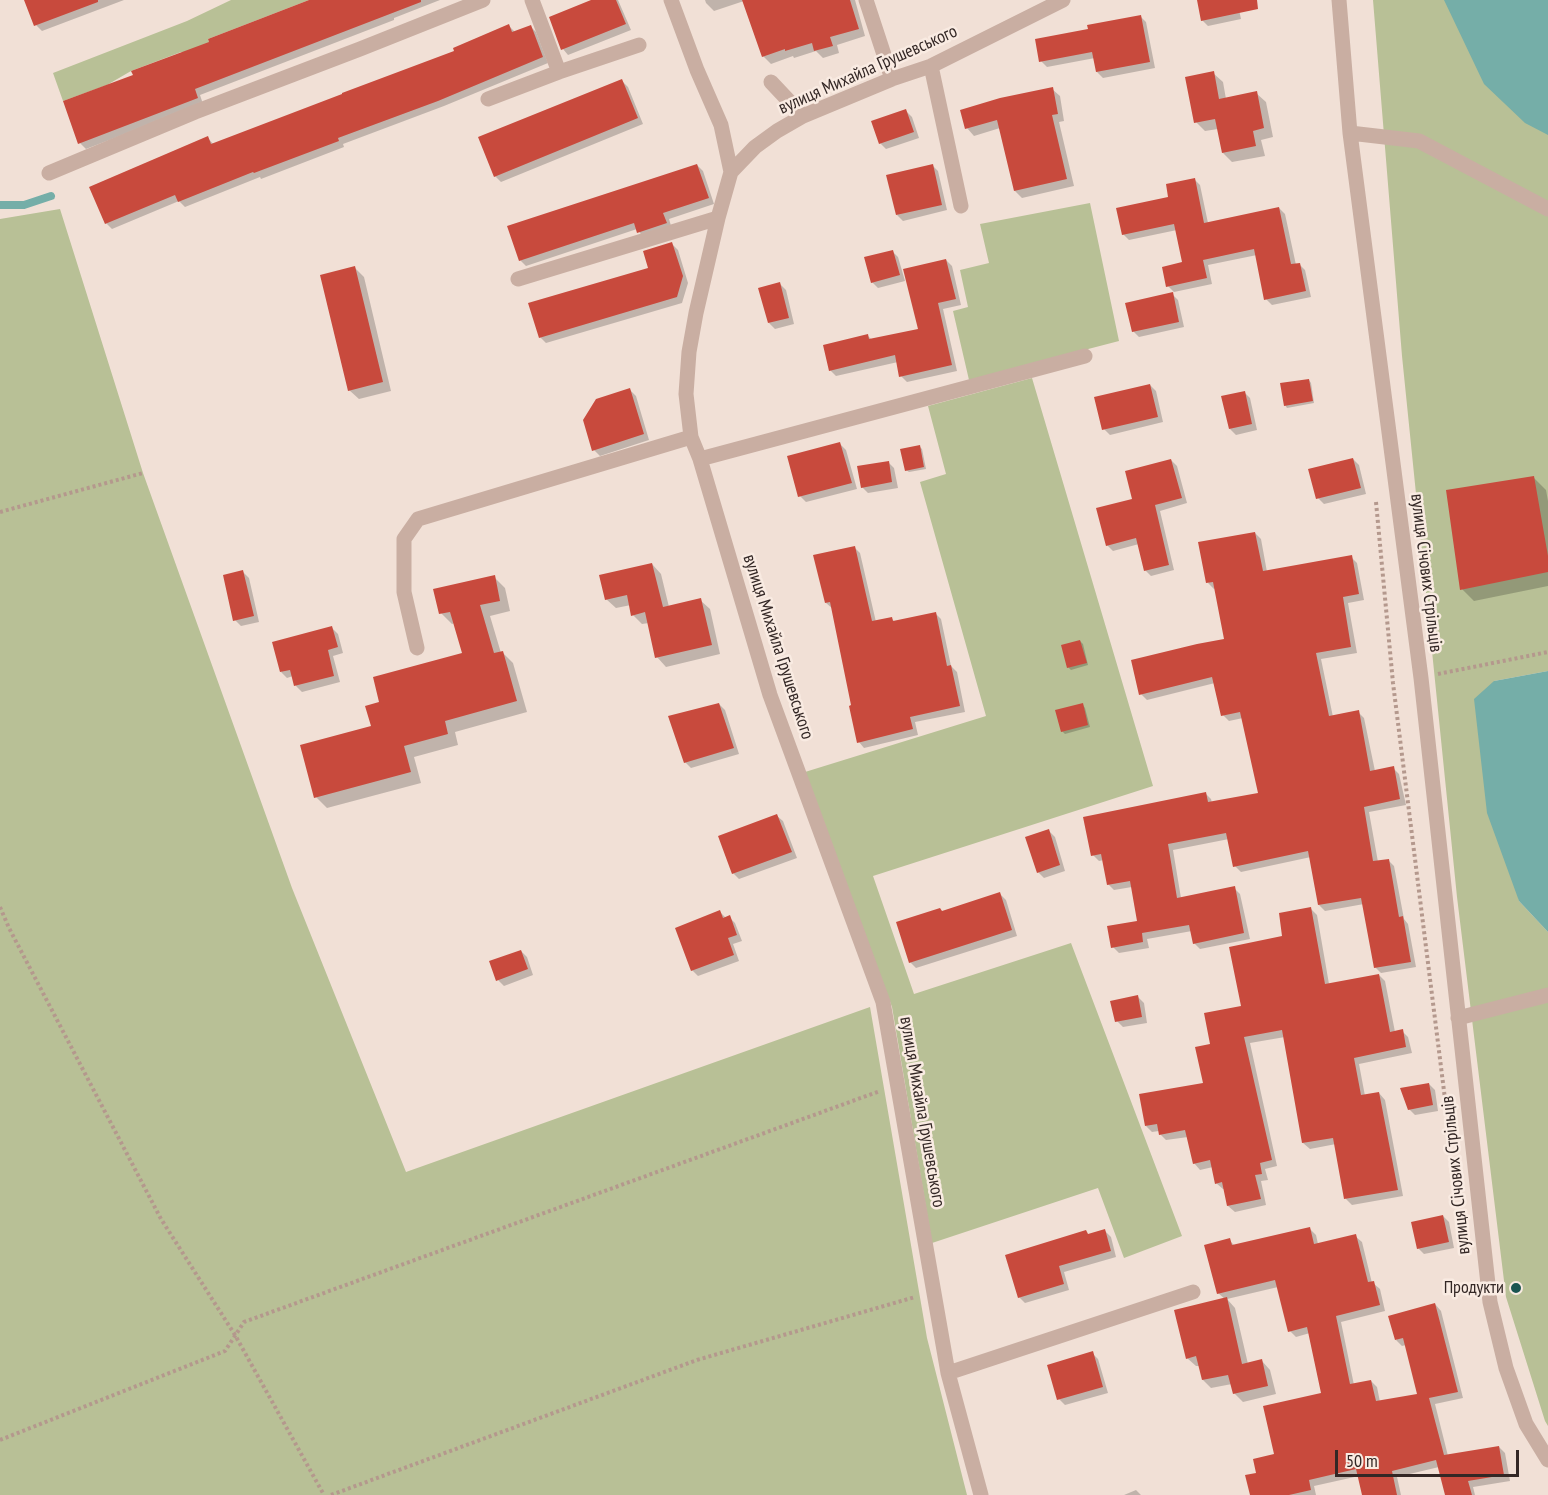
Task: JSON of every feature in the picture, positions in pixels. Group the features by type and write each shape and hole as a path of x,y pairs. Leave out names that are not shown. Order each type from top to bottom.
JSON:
{"street":[{"path":"49,173 195,112 483,0"},
{"path":"532,0 559,72"},
{"path":"671,0 697,70 721,125 731,172"},
{"path":"866,0 892,79"},
{"name":"вулиця Михайла Грушевського","path":"981,1495 948,1373 883,1002 770,695 700,459 691,437 686,394 689,352 696,313 731,172 755,147 803,116 892,79 931,66 1063,0"},
{"name":"вулиця Січових Стрільців","path":"1339,0 1350,133 1420,678 1490,1302 1506,1368 1526,1424 1548,1460"},
{"path":"488,99 639,45"},
{"path":"931,66 961,206"},
{"path":"771,82 803,116"},
{"path":"1350,133 1419,141 1548,209"},
{"path":"518,279 718,218"},
{"path":"700,459 1084,356"},
{"path":"417,648 404,592 404,539 418,519 691,437"},
{"path":"1458,1018 1548,995"},
{"path":"948,1373 1193,1292"}],"path":[{"path":"0,513 143,473"},
{"path":"1393,683 1548,652"},
{"path":"0,907 161,1219 235,1335 324,1495"},
{"path":"0,1440 225,1351 244,1322 897,1085"},
{"path":"331,1495 697,1360 933,1292"}],"green space":[{"path":"231,0 309,0 208,39 216,61 181,52 131,71 107,85 63,101 53,73 187,21"},
{"path":"1373,0 1548,0 1548,671 1494,681 1519,901 1548,932 1548,1426 1506,1297 1457,897 1402,356"},
{"path":"1090,203 1119,341 969,380 953,311 968,307 960,270 989,263 980,224"},
{"path":"60,209 143,473 292,888 406,1172 870,1007 927,1338 967,1495 0,1495 0,219"},
{"path":"1032,378 1153,786 873,876 914,994 1071,943 1182,1236 1124,1258 1098,1188 932,1243 892,1007 805,772 986,716 920,482 946,474 928,406"}],"water":[{"path":"1444,0 1548,0 1548,135 1525,123 1484,84"},
{"path":"1548,671 1548,932 1519,901 1487,813 1474,699 1494,681"}],"building":[{"path":"24,0 98,0 98,2 34,26"},
{"path":"309,0 421,0 421,2 195,89 198,98 78,144 63,101 133,75 131,71 209,42 208,39"},
{"path":"591,0 616,0 626,24 561,50 549,17"},
{"path":"742,0 850,0 859,29 830,37 833,46 814,51 812,43 762,57"},
{"path":"1197,0 1257,0 1258,9 1201,21"},
{"path":"1141,15 1150,62 1096,72 1092,52 1039,62 1035,39 1088,29 1087,25"},
{"path":"509,24 512,32 531,25 543,57 438,101 338,138 339,141 178,202 175,195 105,224 89,187 208,136 211,144 454,51 453,48"},
{"path":"1214,71 1219,99 1257,91 1264,128 1253,131 1256,146 1222,153 1215,119 1194,123 1185,77"},
{"path":"622,79 638,118 494,177 478,137"},
{"path":"1053,87 1058,114 1052,115 1067,179 1014,191 997,120 965,129 960,110 1000,98"},
{"path":"906,109 914,132 879,144 871,121"},
{"path":"697,164 709,198 663,213 667,223 637,233 634,223 519,261 507,226"},
{"path":"933,164 942,205 896,215 886,175"},
{"path":"1195,178 1204,223 1279,207 1291,264 1300,263 1306,291 1264,300 1254,249 1203,260 1207,278 1166,287 1162,267 1182,262 1174,224 1122,235 1116,208 1168,197 1166,184"},
{"path":"672,242 683,276 677,297 539,338 528,303 648,268 643,251"},
{"path":"893,250 900,275 871,283 864,257"},
{"path":"946,259 956,299 938,303 952,365 899,377 895,355 829,371 823,345 868,334 869,339 918,329 903,269"},
{"path":"355,266 383,382 348,391 320,275"},
{"path":"780,282 789,318 768,323 758,288"},
{"path":"1173,292 1179,322 1132,332 1125,303"},
{"path":"1309,379 1313,401 1284,406 1280,383"},
{"path":"1150,384 1158,417 1102,430 1094,397"},
{"path":"630,388 644,434 592,451 583,420 596,399"},
{"path":"1245,391 1252,424 1229,429 1221,396"},
{"path":"840,442 852,483 798,497 787,456"},
{"path":"920,445 924,467 905,471 900,449"},
{"path":"1353,458 1361,488 1316,499 1308,469"},
{"path":"1171,459 1182,498 1155,505 1169,565 1144,571 1136,538 1106,546 1096,508 1132,499 1125,471"},
{"path":"889,461 892,482 861,488 857,466"},
{"path":"1534,476 1548,556 1548,572 1460,590 1446,490"},
{"path":"1255,532 1263,571 1352,555 1359,594 1343,597 1351,647 1316,653 1329,716 1359,710 1370,771 1394,766 1400,799 1364,807 1373,861 1389,859 1399,917 1403,916 1411,962 1374,968 1361,898 1318,905 1308,851 1233,867 1226,833 1168,844 1177,898 1235,886 1244,933 1193,944 1189,925 1142,933 1143,942 1111,948 1107,926 1137,921 1130,881 1107,885 1101,854 1091,856 1083,817 1206,792 1208,802 1258,793 1240,712 1221,716 1212,677 1139,695 1131,660 1224,639 1213,582 1206,583 1198,542"},
{"path":"855,546 872,621 892,617 893,621 936,612 947,666 951,665 960,706 910,717 913,729 857,743 830,602 825,603 813,555"},
{"path":"652,563 663,607 701,598 712,645 655,658 645,612 631,616 627,595 605,600 599,575"},
{"path":"243,570 254,616 233,621 223,575"},
{"path":"495,575 500,601 480,605 494,653 503,651 517,701 445,721 448,734 404,746 411,772 314,798 300,745 371,726 365,706 379,702 373,677 462,653 450,612 439,614 433,589"},
{"path":"332,626 338,647 328,650 334,676 294,686 290,670 280,672 272,642"},
{"path":"1080,640 1087,663 1067,668 1061,645"},
{"path":"719,703 734,748 684,763 668,716"},
{"path":"1083,703 1088,725 1061,732 1055,710"},
{"path":"777,814 792,852 732,874 718,836"},
{"path":"1049,829 1060,865 1037,873 1025,837"},
{"path":"1000,892 1012,930 909,963 896,922 940,908 942,911"},
{"path":"1311,907 1325,984 1379,974 1390,1032 1403,1029 1406,1047 1354,1058 1361,1095 1379,1092 1398,1190 1344,1199 1333,1138 1302,1143 1282,1030 1244,1037 1272,1160 1260,1163 1262,1174 1255,1175 1261,1199 1227,1206 1222,1182 1215,1184 1210,1160 1193,1164 1185,1130 1159,1135 1157,1124 1145,1126 1139,1094 1203,1083 1195,1047 1210,1044 1204,1013 1241,1006 1229,947 1282,936 1279,913"},
{"path":"720,910 723,918 730,915 737,935 728,938 734,955 691,971 675,928"},
{"path":"521,950 528,969 496,981 489,961"},
{"path":"1138,995 1142,1017 1115,1022 1110,1001"},
{"path":"1429,1083 1433,1105 1408,1110 1400,1088"},
{"path":"1443,1215 1449,1242 1417,1249 1411,1222"},
{"path":"1310,1227 1314,1244 1356,1234 1368,1282 1374,1281 1380,1305 1336,1316 1350,1384 1371,1380 1376,1401 1417,1394 1403,1338 1395,1340 1388,1316 1435,1303 1458,1392 1429,1398 1444,1455 1499,1446 1504,1475 1468,1481 1472,1495 1445,1495 1436,1460 1392,1471 1397,1495 1362,1495 1356,1469 1309,1480 1311,1490 1289,1495 1250,1495 1245,1475 1256,1473 1253,1459 1274,1454 1263,1406 1321,1393 1307,1327 1288,1332 1275,1280 1217,1294 1204,1245 1230,1238 1232,1245"},
{"path":"1105,1229 1111,1251 1059,1266 1064,1284 1018,1298 1005,1255 1086,1230 1088,1234"},
{"path":"1227,1297 1242,1364 1262,1359 1268,1386 1233,1394 1228,1375 1202,1380 1196,1356 1186,1359 1174,1310"},
{"path":"1093,1351 1103,1387 1057,1400 1047,1365"}],"waterway":[{"path":"0,205 24,205 51,196"}],"place":[{"name":"Продукти","path":"1516,1288"}]}
